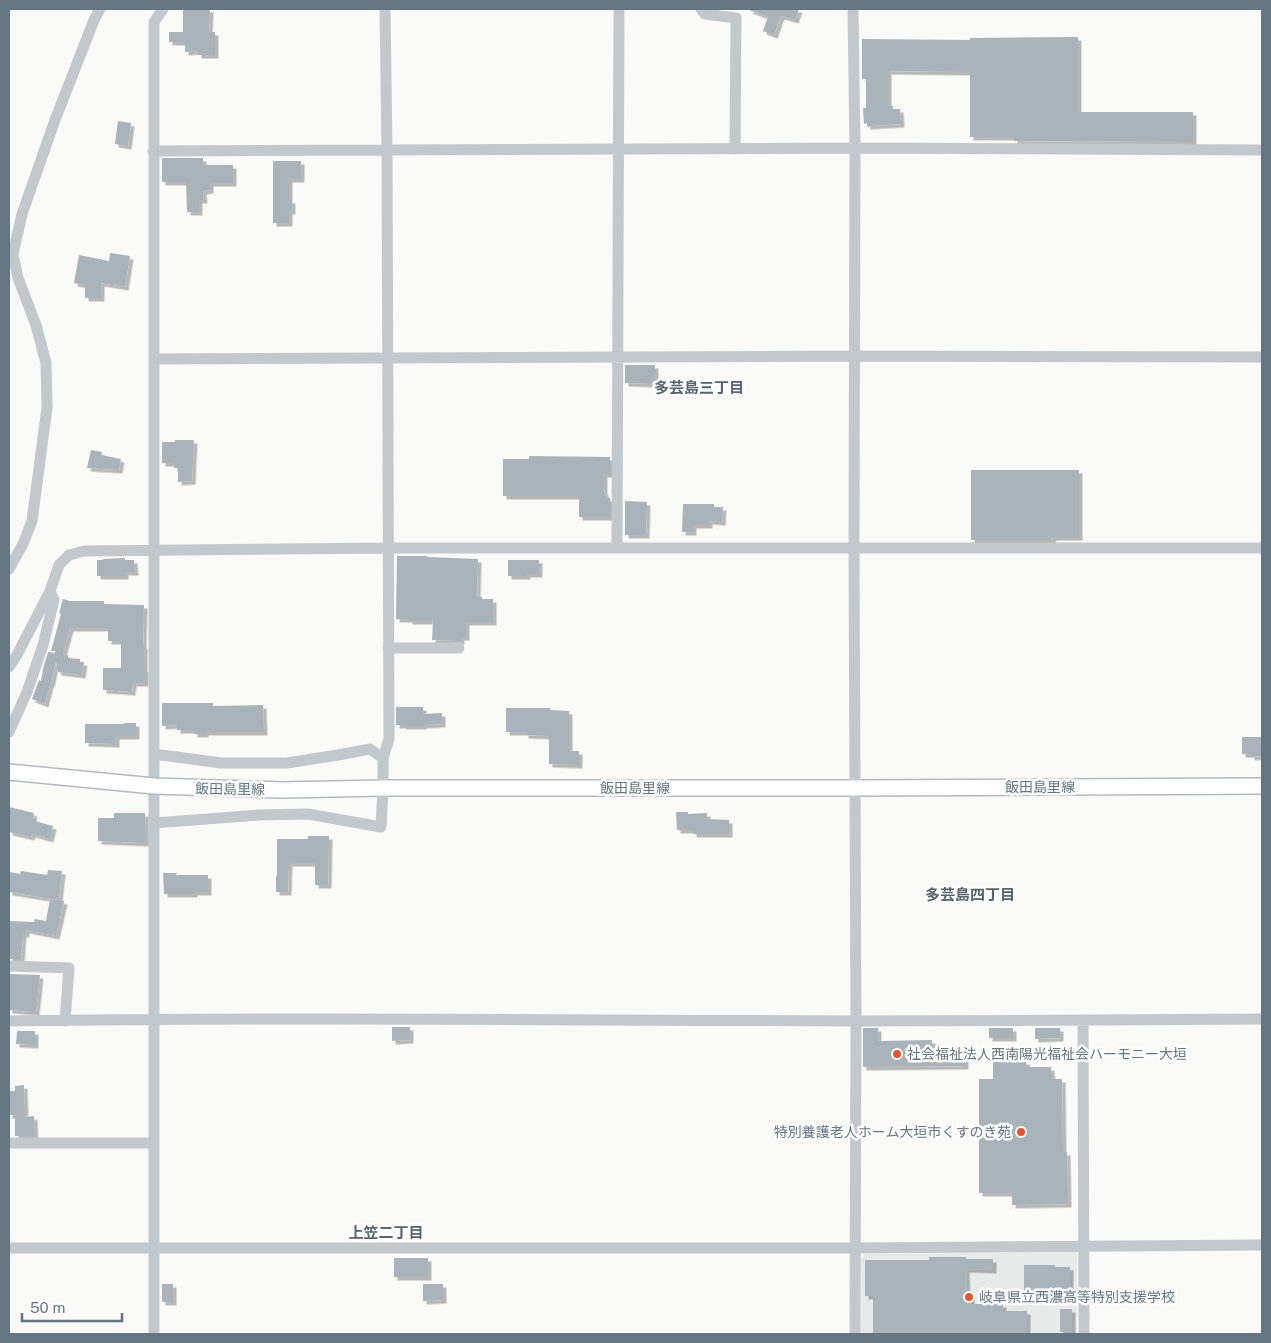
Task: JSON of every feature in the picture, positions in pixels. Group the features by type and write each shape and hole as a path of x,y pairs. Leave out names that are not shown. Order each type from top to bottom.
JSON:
{"main road":[{"name":"飯田島里線","path":"9,772 154,786 282,790 383,788 1262,786"}],"street":[{"path":"9,570 23,544 32,521 47,408 46,363 36,325 18,278 13,254 22,214 55,120 100,9"},
{"path":"154,1334 153,151 154,22 163,9"},
{"path":"154,823 259,815 308,814 381,827 383,758 389,739 385,9"},
{"path":"617,548 619,9"},
{"path":"701,9 706,14 736,18 735,149"},
{"path":"853,9 855,1334"},
{"path":"153,151 854,148 1262,150"},
{"path":"154,359 854,356 1262,357"},
{"path":"9,667 50,591 59,565 69,555 84,551 387,548 1262,548"},
{"path":"9,732 26,692 42,645 54,600 50,591"},
{"path":"388,648 459,648"},
{"path":"154,754 221,764 287,763 370,749 383,758"},
{"path":"9,966 69,968 65,1020"},
{"path":"9,1022 388,1018 1262,1019"},
{"path":"1083,1020 1084,1334"},
{"path":"9,1143 154,1143"},
{"path":"9,1248 855,1248 1262,1245"}],"shaded area":[{"name":"岐阜県立西濃高等特別支援学校","path":"1077,1252 1077,1334 861,1334 861,1259 865,1254"}],"building":[{"path":"183,9 210,9 209,32 215,32 215,55 198,55 198,51 185,52 185,42 169,42 169,32 183,32"},
{"path":"749,9 799,9 795,20 781,16 774,35 763,31 768,17"},
{"path":"1078,37 1078,112 1193,112 1193,142 1014,141 1014,137 970,137 970,72 888,71 888,106 893,106 893,109 900,109 901,124 867,126 867,123 864,124 863,108 866,108 866,79 862,79 862,39 970,40 970,38"},
{"path":"118,121 131,123 128,146 115,144"},
{"path":"162,158 203,158 203,165 233,165 233,183 210,183 210,190 203,191 204,200 199,200 199,212 187,212 186,182 162,182"},
{"path":"273,161 301,161 301,179 289,179 289,200 292,200 292,211 289,211 289,223 273,223"},
{"path":"110,253 130,256 125,287 101,283 101,298 85,298 85,285 74,283 79,255 109,261"},
{"path":"625,365 655,365 655,384 625,383"},
{"path":"175,440 194,440 192,481 178,482 178,468 174,468 174,463 162,463 162,442 175,442"},
{"path":"91,450 102,452 101,455 121,459 119,470 87,468"},
{"path":"529,456 610,457 610,474 604,474 604,490 607,498 610,498 610,517 579,517 579,496 503,496 503,459 529,459"},
{"path":"971,470 1079,470 1079,537 1053,537 1052,540 971,540"},
{"path":"625,501 647,502 646,535 625,535"},
{"path":"683,504 714,504 714,507 723,507 722,522 709,521 709,525 693,525 693,532 682,532"},
{"path":"397,556 478,559 477,597 493,599 493,622 466,622 466,637 461,637 461,641 432,640 433,621 396,619"},
{"path":"125,558 125,560 134,560 135,572 125,572 125,576 97,576 97,560"},
{"path":"508,560 539,560 539,574 508,576"},
{"path":"63,599 70,601 104,601 104,604 144,605 143,645 145,683 133,683 132,692 103,690 103,668 121,668 121,641 108,641 108,628 70,628 63,654 68,655 68,658 80,659 80,662 84,662 82,675 58,673 56,661 45,704 32,699 39,680 41,681 48,652 55,653 55,651 51,651"},
{"path":"162,703 213,703 213,706 263,705 264,732 205,732 205,734 194,734 194,730 177,730 177,725 162,726"},
{"path":"396,707 423,707 423,714 442,713 442,724 423,726 396,725"},
{"path":"506,708 550,708 550,710 569,711 569,751 579,751 579,765 549,764 549,736 525,735 525,732 506,732"},
{"path":"136,723 136,736 116,736 116,744 85,743 85,724"},
{"path":"1242,737 1262,737 1262,756 1251,757 1251,754 1242,754"},
{"path":"9,807 34,813 33,818 35,821 53,826 50,839 32,834 31,837 9,832"},
{"path":"676,812 688,812 688,814 707,813 707,819 729,820 729,834 693,834 693,830 677,830"},
{"path":"114,813 145,813 145,843 98,841 98,818 114,818"},
{"path":"308,836 329,836 328,885 315,885 315,863 289,863 288,892 276,892 277,839 308,839"},
{"path":"48,870 62,871 59,900 9,892 10,872 20,874 21,871 47,875"},
{"path":"163,873 208,875 208,892 164,894"},
{"path":"50,899 64,901 56,936 26,930 26,934 23,934 21,959 9,959 9,921 34,922 35,919 46,921"},
{"path":"9,974 40,975 36,1012 9,1010"},
{"path":"392,1027 410,1027 410,1040 392,1041"},
{"name":"社会福祉法人西南陽光福祉会ハーモニー大垣","path":"863,1028 878,1028 878,1041 932,1040 932,1053 965,1053 965,1066 863,1067"},
{"path":"989,1028 1013,1028 1013,1038 989,1038"},
{"path":"1035,1028 1060,1028 1060,1038 1035,1039"},
{"path":"17,1031 35,1031 35,1045 16,1044"},
{"name":"特別養護老人ホーム大垣市くすのき苑","path":"1026,1061 1027,1067 1051,1067 1052,1079 1062,1079 1063,1152 1067,1152 1068,1204 1012,1205 1012,1193 979,1193 979,1079 993,1079 993,1062"},
{"path":"24,1085 25,1117 34,1116 35,1136 15,1136 15,1115 9,1115 9,1091 15,1091 15,1086"},
{"path":"929,1257 993,1259 993,1270 966,1269 967,1294 971,1294 971,1304 1003,1304 1003,1311 1027,1311 1027,1333 873,1334 873,1296 865,1296 865,1260 929,1260"},
{"path":"394,1258 428,1258 428,1277 394,1277"},
{"path":"1024,1265 1070,1267 1070,1293 1024,1293"},
{"path":"162,1284 173,1284 173,1302 162,1302"},
{"path":"423,1284 443,1284 443,1300 423,1301"},
{"path":"1060,1309 1072,1309 1072,1332 1060,1332"}],"place":[{"name":"社会福祉法人西南陽光福祉会ハーモニー大垣","path":"897,1054"},
{"name":"特別養護老人ホーム大垣市くすのき苑","path":"1021,1132"},
{"name":"岐阜県立西濃高等特別支援学校","path":"969,1297"}],"district":[{"name":"多芸島三丁目","path":"699,388"},
{"name":"多芸島四丁目","path":"970,895"},
{"name":"上笠二丁目","path":"386,1233"}]}
